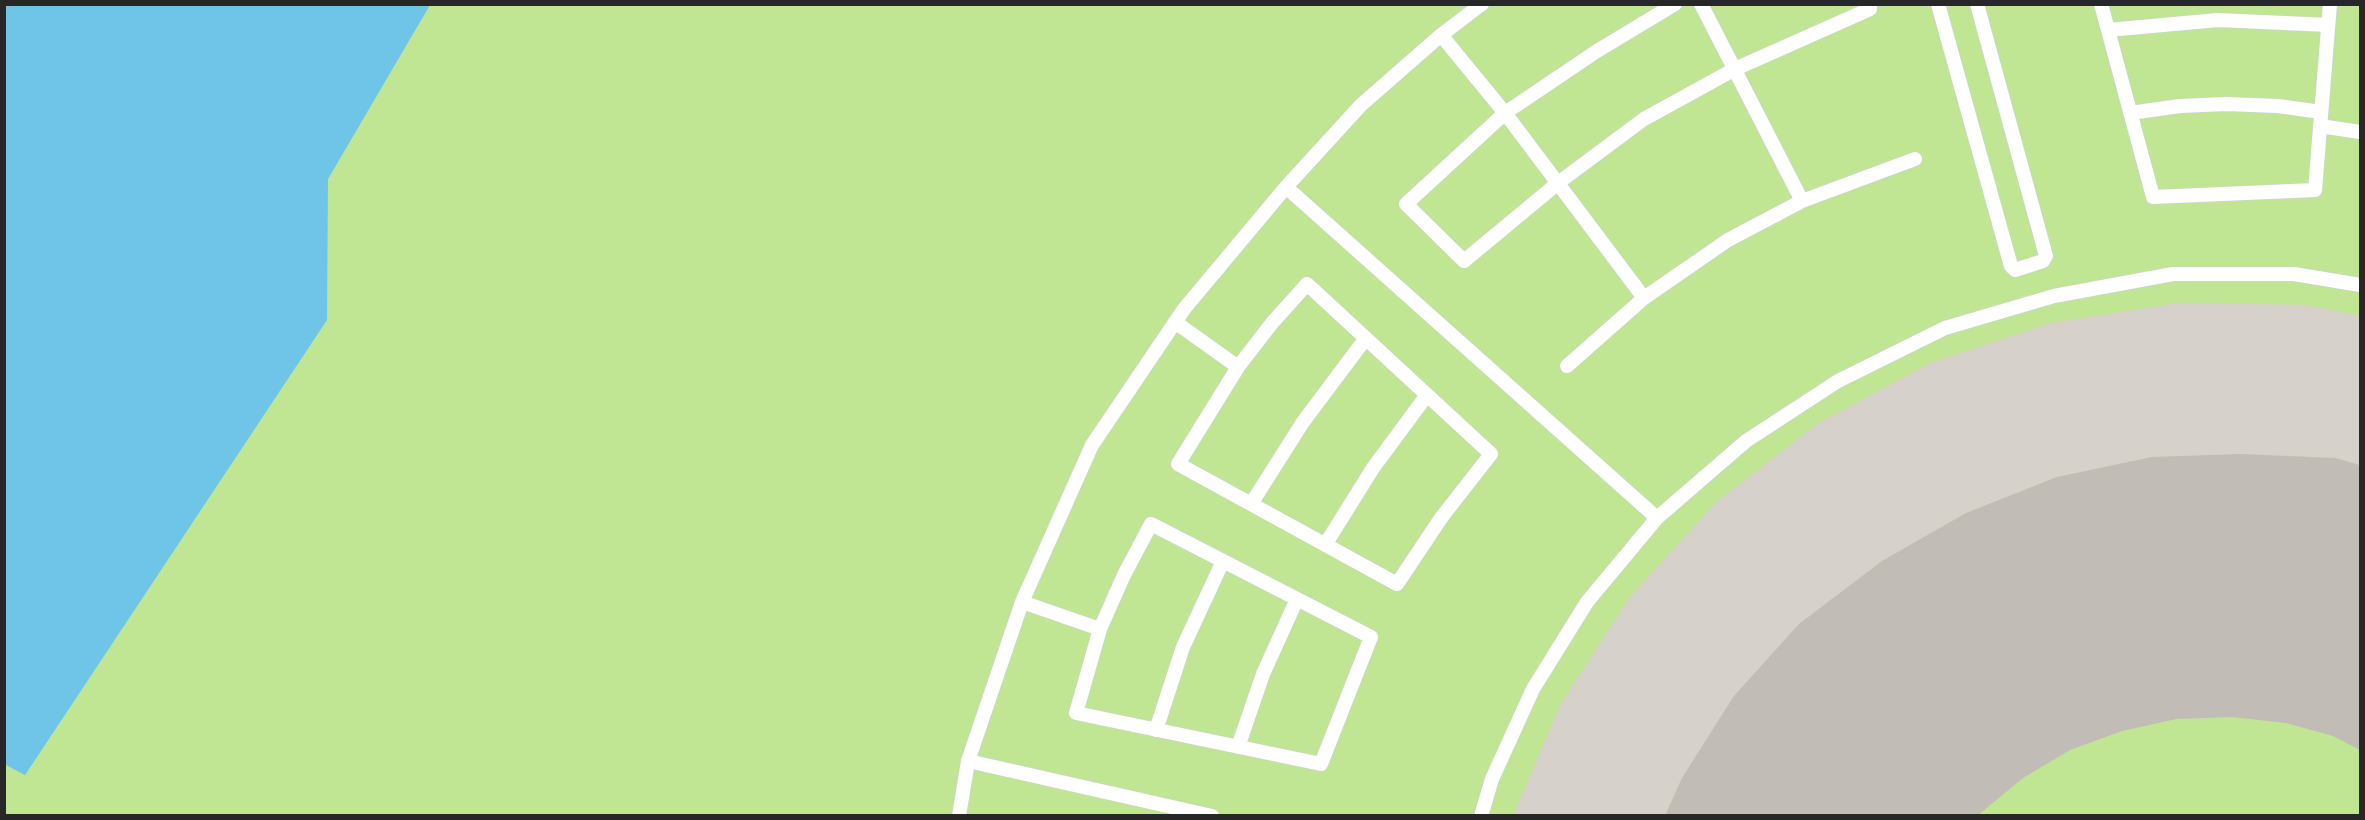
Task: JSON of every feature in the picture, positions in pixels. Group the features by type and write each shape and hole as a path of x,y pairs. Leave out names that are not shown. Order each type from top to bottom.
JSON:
{"lane":[{"path":"959,816 968,761 1022,602 1092,445 1175,322 1286,186 1361,105 1441,35 1482,4"},
{"path":"1675,4 1597,51 1505,113 1406,204 1464,261 1558,183 1644,119 1735,69 1870,9 1870,4"},
{"path":"1701,4 1802,201"},
{"path":"1938,4 2010,266 2015,270 2043,261 2046,256 1977,4"},
{"path":"2101,4 2152,197 2315,190 2330,4"},
{"path":"2108,30 2218,20 2328,25"},
{"path":"1441,35 1505,113 1644,298"},
{"path":"2130,113 2180,106 2226,104 2278,106 2321,112"},
{"path":"2320,126 2361,132"},
{"path":"1567,366 1644,298 1728,240 1802,201 1915,159"},
{"path":"1286,186 1657,518"},
{"path":"1481,816 1492,779 1533,689 1587,602 1657,518 1746,441 1838,381 1945,328 2054,296 2173,274 2294,274 2361,285"},
{"path":"1307,284 1366,338 1491,454 1441,518 1397,584 1178,464 1238,368 1272,323 1307,284"},
{"path":"1175,322 1238,368"},
{"path":"1251,504 1303,422 1366,338"},
{"path":"1325,545 1373,468 1427,395"},
{"path":"1152,524 1222,561 1371,637 1321,764 1076,713 1100,629 1124,576 1152,524"},
{"path":"1156,730 1183,647 1222,561"},
{"path":"1238,747 1263,674 1297,599"},
{"path":"1022,602 1100,629"},
{"path":"968,761 1212,816"}],"green space":[{"path":"5,5 2360,5 2360,815 5,816"}],"shaded area":[{"path":"2178,303 2305,305 2360,316 2360,465 2335,458 2240,454 2152,457 2057,477 1966,513 1882,561 1799,624 1734,696 1682,778 1665,815 1513,816 1560,705 1629,598 1716,502 1817,424 1930,363 2051,323"}],"water":[{"path":"5,4 430,5 328,179 327,320 25,775 4,764"}],"building":[{"path":"2240,454 2335,458 2360,465 2360,750 2333,736 2286,723 2231,717 2176,719 2122,731 2070,750 2023,778 1977,816 1665,816 1682,778 1734,696 1799,624 1882,561 1966,513 2057,477 2152,457"}]}
